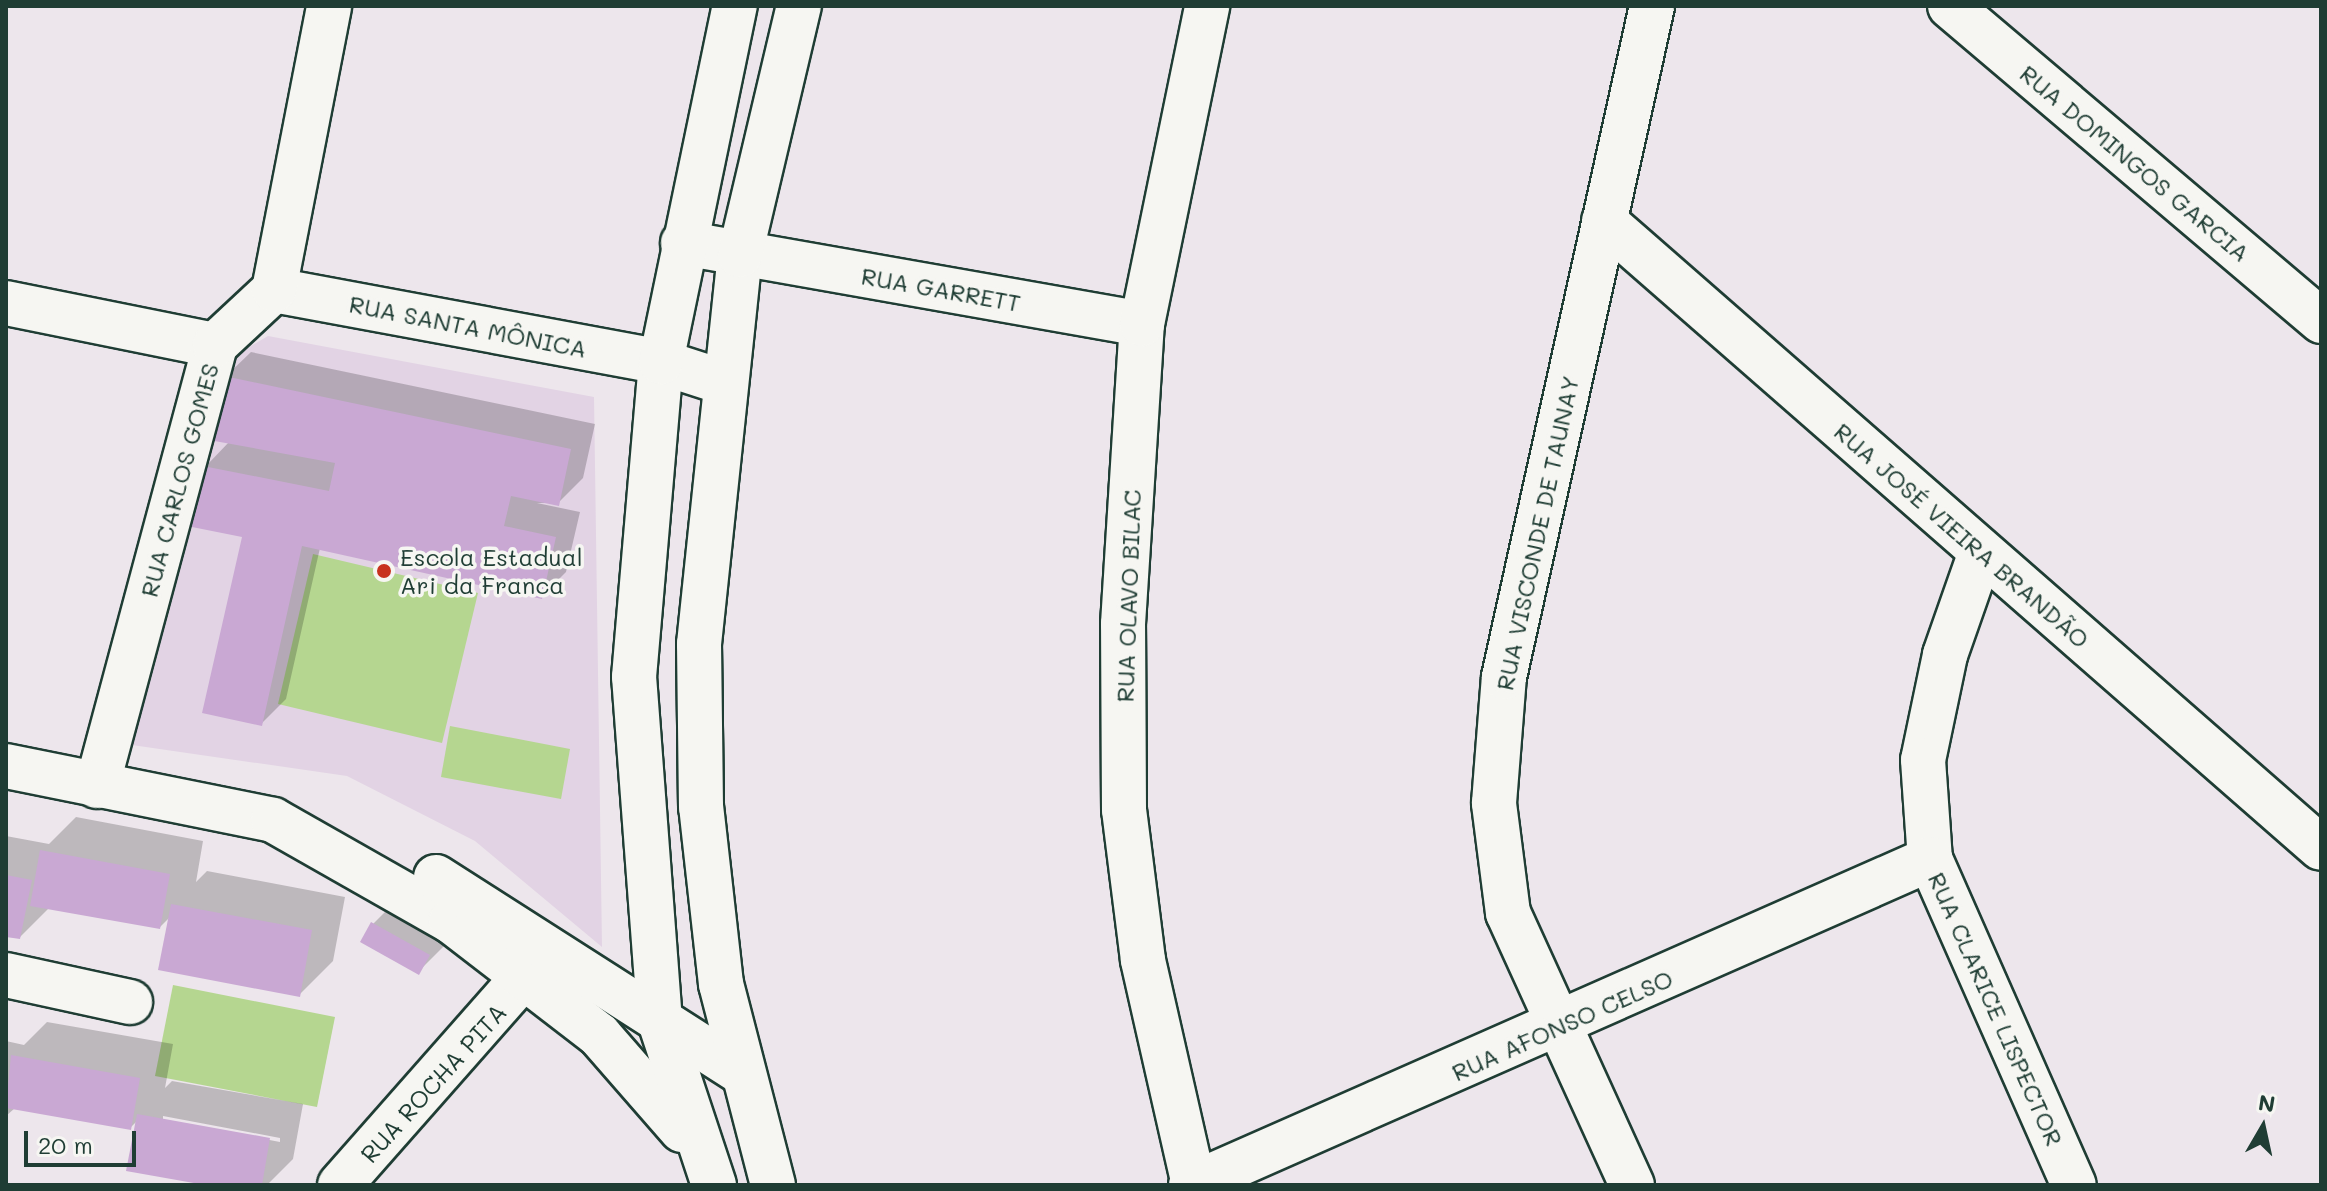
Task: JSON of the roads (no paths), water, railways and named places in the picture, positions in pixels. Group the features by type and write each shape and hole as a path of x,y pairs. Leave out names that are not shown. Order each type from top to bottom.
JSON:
{"street":[{"path":"274,290 329,6"},
{"path":"706,1168 660,1022 634,677 661,362 683,243 735,6"},
{"path":"773,1185 721,984 701,807 699,644 723,382 740,255 799,6"},
{"name":"RUA OLAVO BILAC","path":"1193,1185 1143,960 1124,810 1123,624 1142,324 1207,6"},
{"name":"RUA VISCONDE DE TAUNAY","path":"1632,1185 1508,913 1494,803 1504,677 1652,6"},
{"name":"RUA DOMINGOS GARCIA","path":"1950,6 2321,321"},
{"name":"RUA JOSÉ VIEIRA BRANDÃO","path":"1604,221 1981,552 2314,826"},
{"name":"RUA GARRETT","path":"683,243 1142,324"},
{"name":"RUA CARLOS GOMES","path":"97,786 215,345 274,290"},
{"name":"RUA SANTA MÔNICA","path":"274,290 661,362 723,382"},
{"path":"6,303 215,345"},
{"name":"RUA CLARICE LISPECTOR","path":"1981,552 1945,655 1923,760 1930,859 2074,1185"},
{"path":"6,766 273,820 451,921 660,1022 743,1073"},
{"name":"RUA AFONSO CELSO","path":"1193,1185 1561,1028 1930,859"},
{"path":"537,965 648,1084 706,1168"},
{"name":"RUA ROCHA PITA","path":"340,1185 537,965"},
{"path":"6,975 130,1002"}],"place":[{"name":"Escola Estadual Ari da Franca","path":"384,571"}]}
